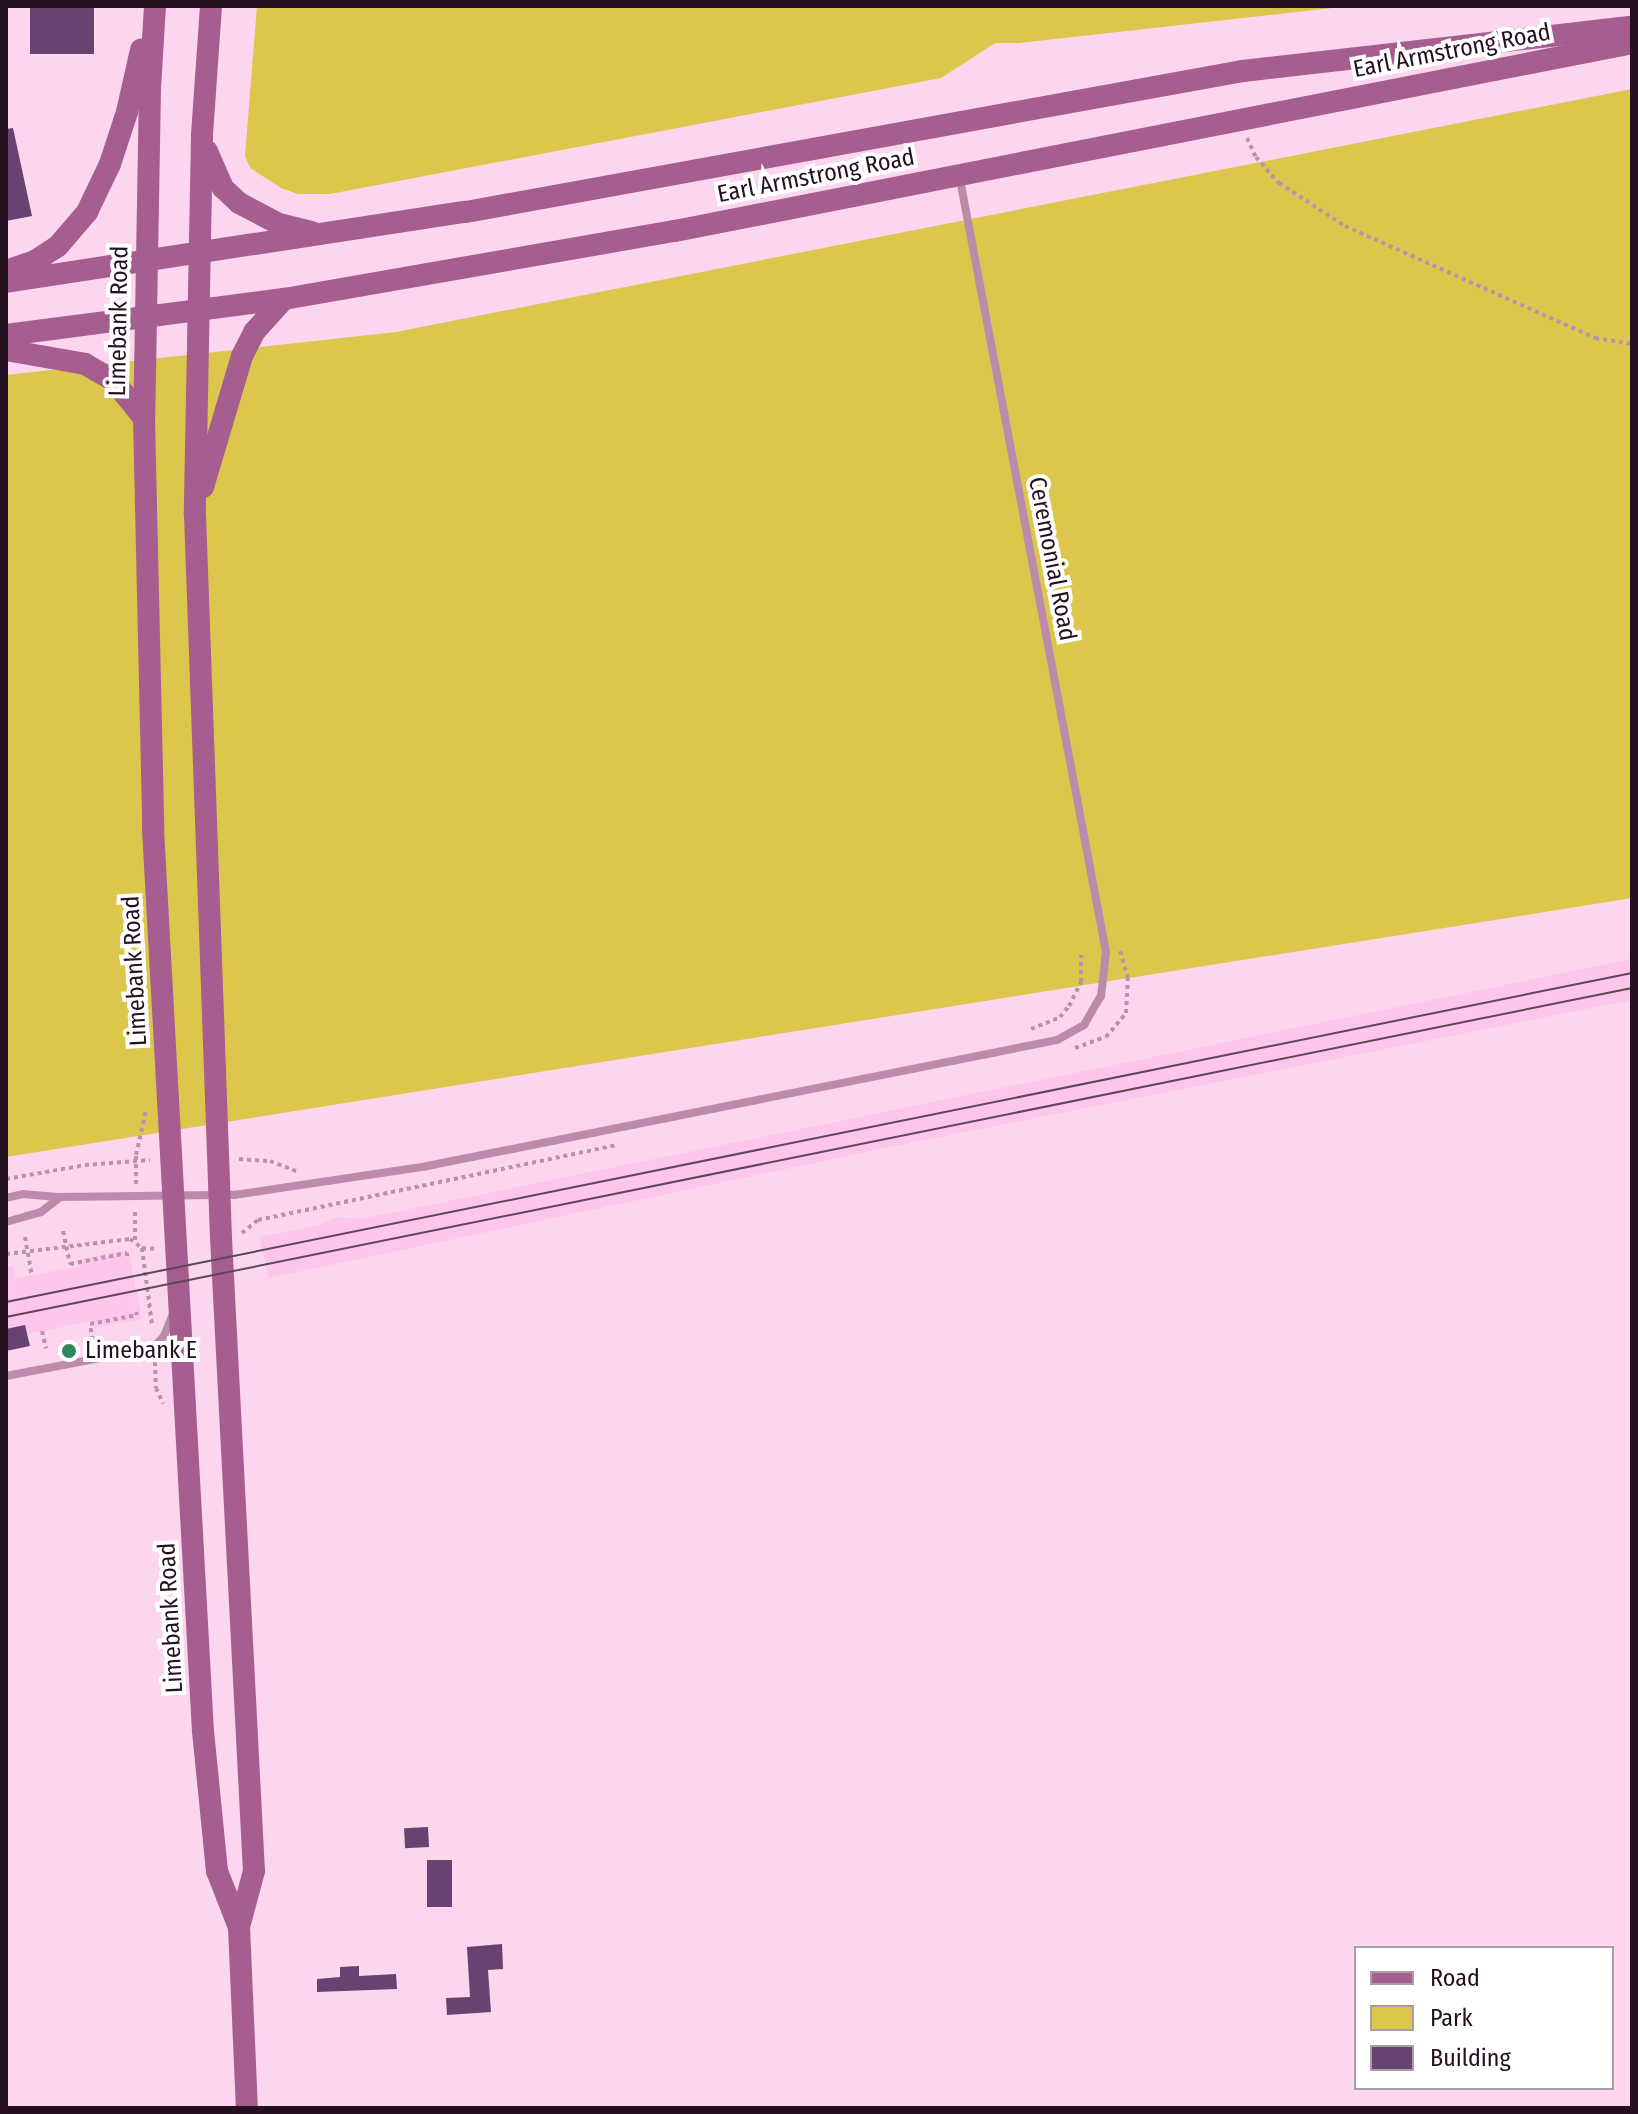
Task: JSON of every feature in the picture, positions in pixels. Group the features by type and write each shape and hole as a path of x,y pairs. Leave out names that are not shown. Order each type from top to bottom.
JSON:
{"main road":[{"name":"Limebank Road","path":"153,6 144,418 152,814 205,1747 217,1871 239,1927"},
{"path":"6,271 35,261 58,246 87,212 110,164 127,112 153,6"},
{"name":"Limebank Road","path":"211,6 202,136 195,515 219,1195 254,1871 239,1927 247,2108"},
{"name":"Earl Armstrong Road","path":"6,282 325,235 1268,67 1632,27"},
{"name":"Earl Armstrong Road","path":"6,335 284,299 675,231 1632,43"},
{"path":"202,136 215,174 239,203 279,224 325,235"},
{"path":"195,515 224,407 242,356 254,332 284,299"},
{"path":"6,350 85,364 113,380 144,418"}],"lane":[{"name":"Ceremonial Road","path":"6,1198 23,1194 60,1197 257,1193 427,1166 1057,1040 1074,1033 1095,1011 1105,981 1106,952 959,174"},
{"path":"6,1222 41,1212 60,1197"},
{"path":"6,1376 154,1346 170,1324 179,1292"}],"path":[{"path":"1238,118 1256,157 1279,183 1345,226 1595,338 1632,344"},
{"path":"1030,1030 1060,1017 1069,1006 1081,982 1081,955"},
{"path":"233,1159 270,1161 305,1172"},
{"path":"6,1179 85,1165 157,1160"},
{"path":"63,1231 70,1264 127,1253 127,1256"},
{"path":"135,1231 135,1240 142,1248 149,1250"},
{"path":"25,1237 32,1275"},
{"path":"6,1254 135,1240"},
{"path":"142,1248 154,1346"},
{"path":"93,1340 90,1324 137,1315 136,1312"},
{"path":"42,1331 46,1349"}],"shaded area":[{"path":"1632,959 1632,1000 885,1148 269,1278 260,1240 260,1237 320,1225 336,1217 361,1219"},
{"path":"128,1250 142,1319 94,1328 92,1321 28,1334 6,1351 6,1267 13,1266 16,1278 81,1266 80,1259"}],"green space":[{"path":"257,6 1350,6 1019,43 995,43 941,78 330,194 298,194 281,188 250,168 245,156"},
{"path":"1632,89 1632,898 6,1157 6,375 396,332"}],"building":[{"path":"30,6 94,6 94,54 30,54"},
{"path":"13,128 32,216 6,221 6,129"},
{"path":"25,1325 30,1346 6,1351 6,1329"},
{"path":"428,1827 429,1847 405,1848 404,1828"},
{"path":"427,1860 452,1860 452,1907 427,1907"},
{"path":"502,1944 503,1969 488,1970 491,2012 447,2015 446,1998 470,1997 467,1947"},
{"path":"359,1966 359,1976 396,1974 397,1989 317,1992 317,1979 340,1977 340,1967"}],"tram line":[{"path":"6,1302 1632,973"},
{"path":"6,1317 1632,988"}],"place":[{"name":"Limebank E","path":"69,1351"}]}
